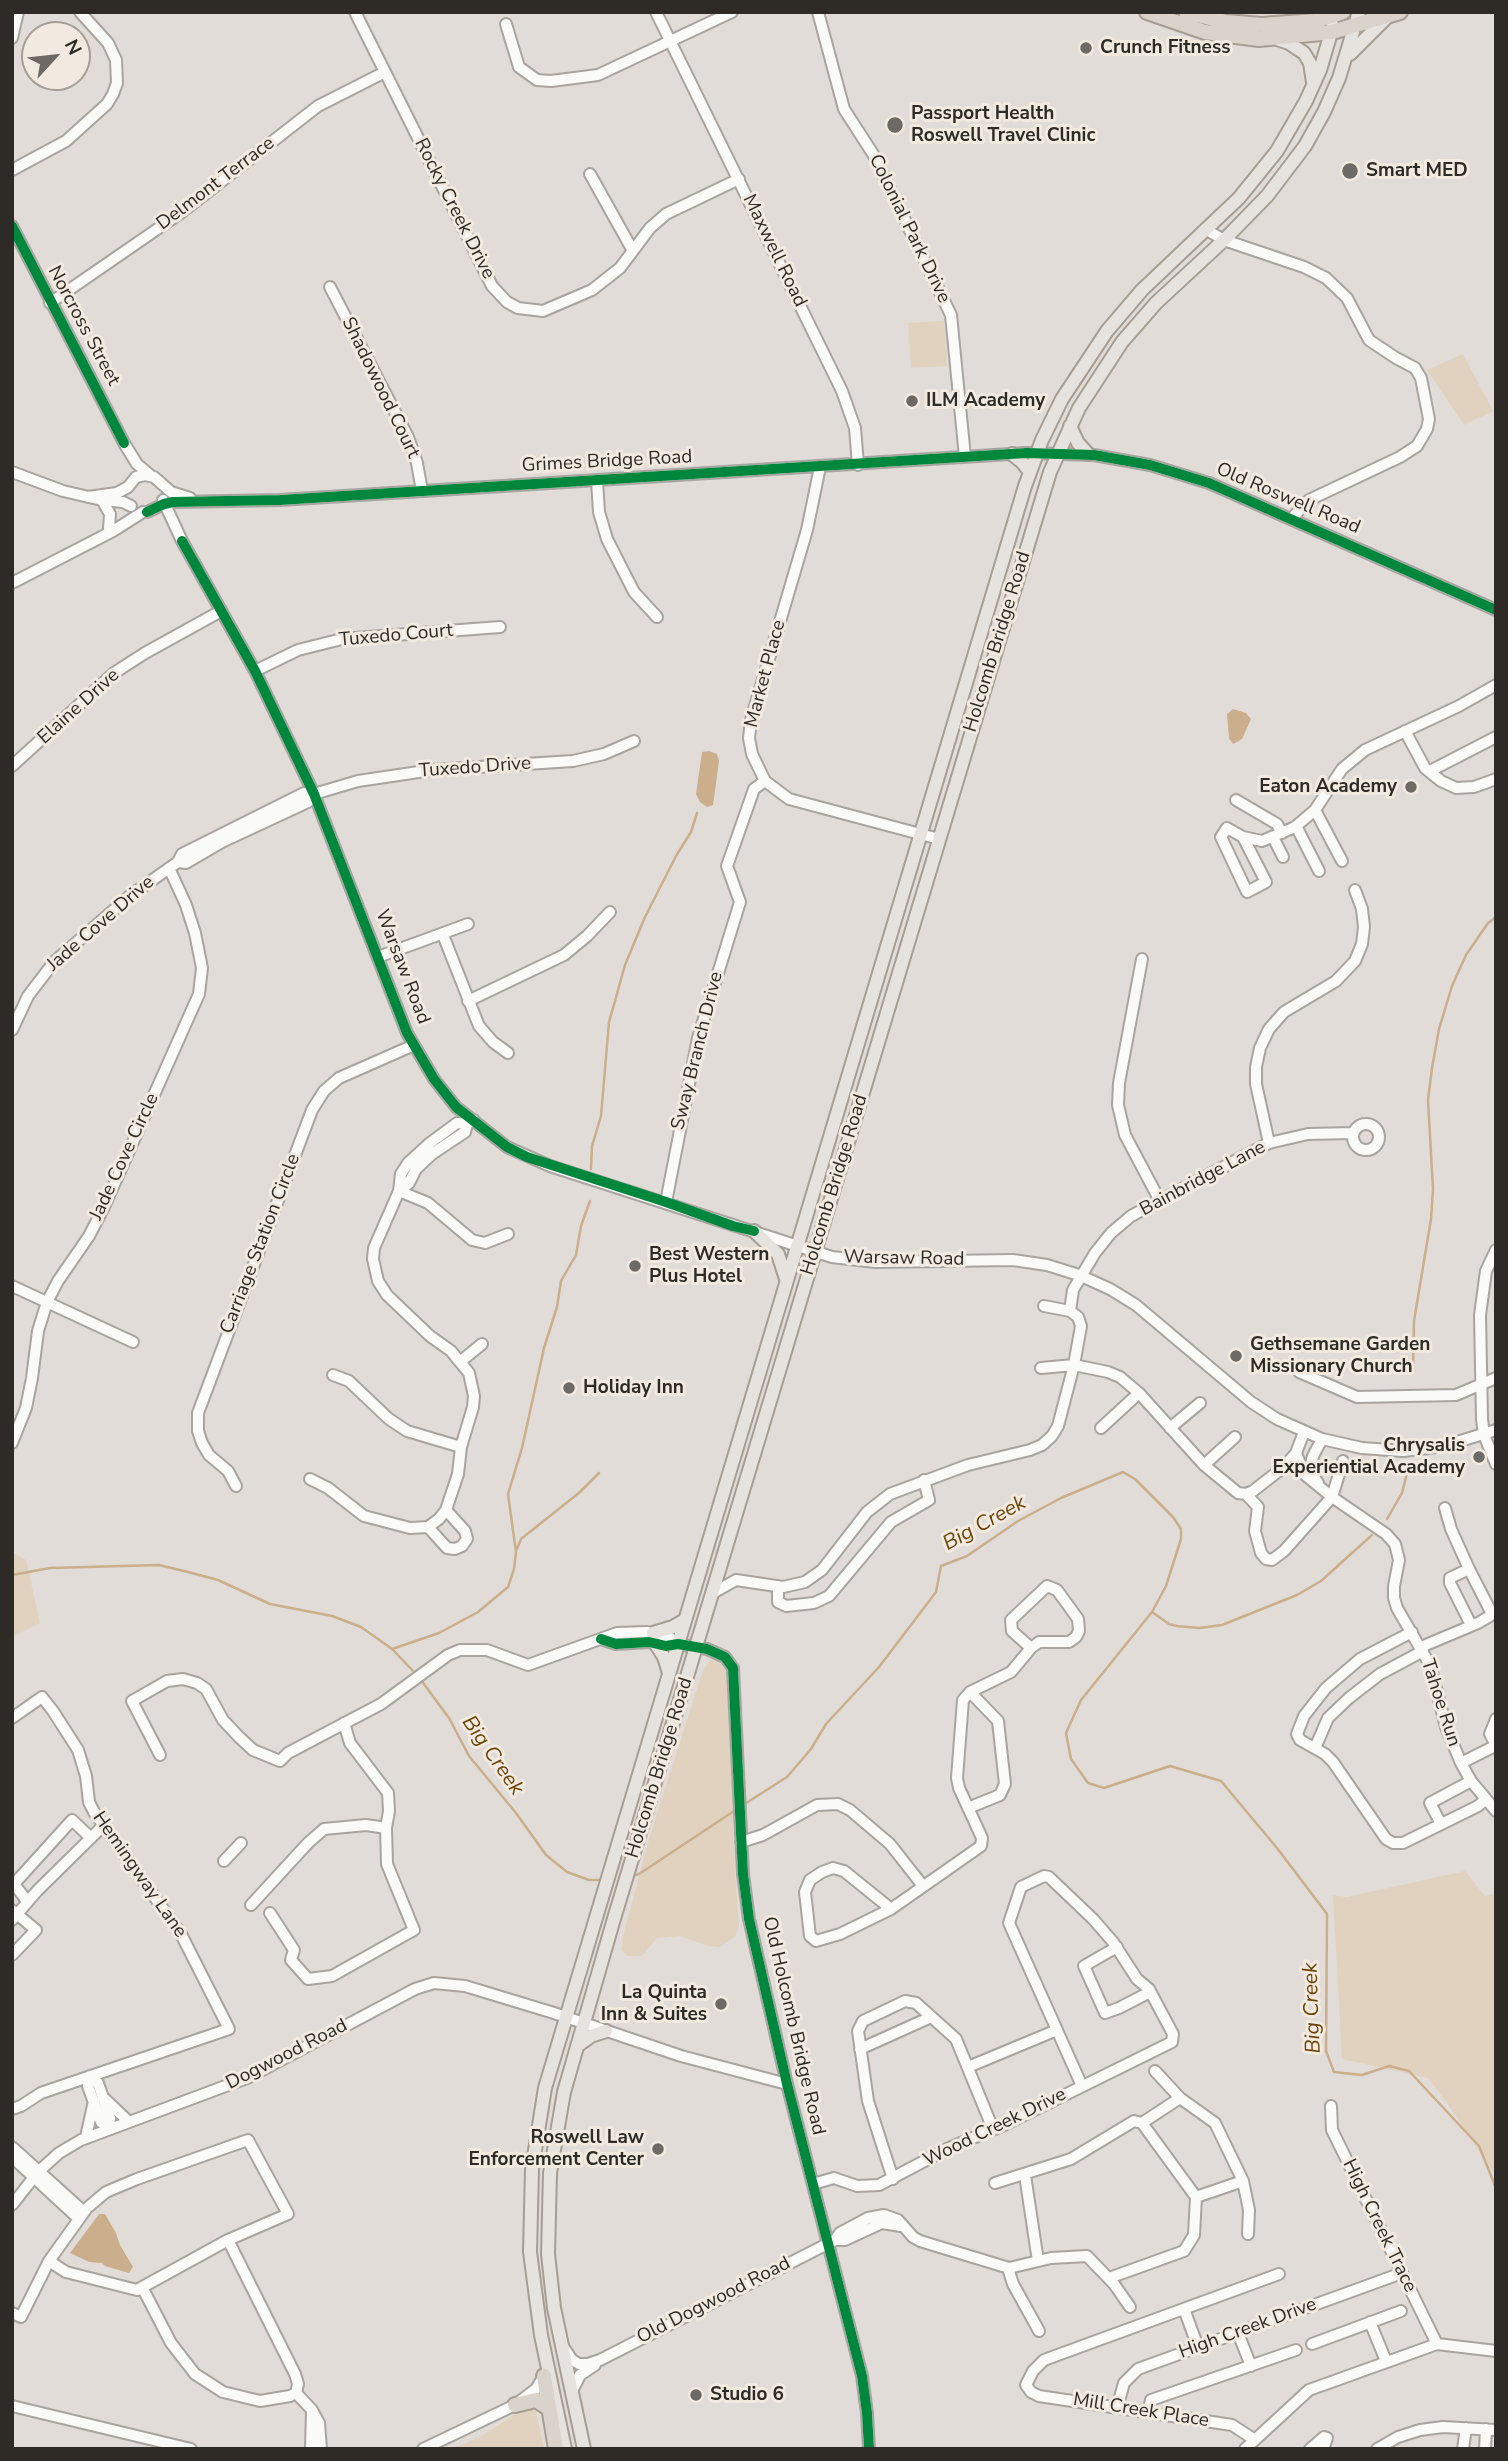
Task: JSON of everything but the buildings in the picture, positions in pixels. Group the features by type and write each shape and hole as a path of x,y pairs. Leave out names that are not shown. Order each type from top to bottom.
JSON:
{"highway":[{"path":"1147,12 1205,32 1251,38 1332,32 1357,19 1394,14"},
{"path":"1186,12 1208,19 1245,24 1296,23 1338,13"},
{"path":"544,2376 556,2449"},
{"path":"515,2404 536,2400 548,2408"}],"main road":[{"path":"1296,23 1314,12"},
{"name":"Holcomb Bridge Road","path":"565,2449 544,2349 530,2252 532,2169 545,2088 1030,472 1062,398 1107,331 1142,290 1239,198 1265,168 1313,87 1338,13"},
{"path":"1346,60 1367,35 1394,14"},
{"name":"Holcomb Bridge Road","path":"584,2449 554,2308 548,2254 548,2200 558,2119 641,1827 1043,492 1070,426 1092,386 1130,331 1267,196 1305,146 1324,112 1346,60 1357,19"},
{"path":"1277,38 1295,46 1308,58 1313,87"},
{"path":"1070,426 1077,442 1088,454"},
{"path":"1012,454 1023,462 1030,472"},
{"path":"754,1231 781,1259 787,1281"},
{"path":"669,1673 654,1638 685,1620"},
{"path":"577,2046 591,2036 606,2031"},
{"path":"544,2349 544,2376"}],"street":[{"path":"12,38 19,12"},
{"path":"12,170 65,141 107,104 113,94 117,83 116,60 108,43 80,12"},
{"name":"Rocky Creek Drive","path":"355,12 492,286 507,302 530,311 554,308 605,282 620,268 650,228 666,214 739,179"},
{"name":"Maxwell Road","path":"656,12 842,391 855,428 858,465"},
{"path":"506,24 519,67 530,76 543,81 598,75 732,12"},
{"name":"Colonial Park Drive","path":"817,12 844,109 873,154 951,316 965,457"},
{"name":"Delmont Terrace","path":"50,303 182,212 318,106 385,72"},
{"path":"590,174 634,251"},
{"name":"Norcross Street","path":"12,226 124,443 137,464 150,475"},
{"path":"1205,229 1224,240 1304,267 1334,283 1347,298 1369,340 1419,372 1429,419 1427,429 1417,446 1400,457 1309,500 1292,518"},
{"name":"Shadowood Court","path":"330,287 408,437 417,463 422,491"},
{"name":"Norcross Street","path":"124,443 131,473 129,485"},
{"name":"Grimes Bridge Road","path":"12,583 162,503 280,500 1058,453"},
{"name":"Old Roswell Road","path":"1058,453 1130,460 1189,476 1292,518 1496,610"},
{"name":"Market Place","path":"765,781 752,754 749,738 751,719 807,530 820,467"},
{"path":"12,472 44,485 88,497 129,503 145,512"},
{"path":"88,497 112,494 141,475 150,475"},
{"name":"Grimes Bridge Road","path":"150,475 171,492 194,501"},
{"path":"597,481 599,512 607,540 634,592 657,617"},
{"path":"161,483 164,492 162,503"},
{"path":"107,532 121,518 129,503 129,485"},
{"path":"102,500 110,514 107,532"},
{"path":"175,527 178,513 194,501"},
{"name":"Warsaw Road","path":"162,503 255,671 312,795 397,1009 414,1045 434,1079 470,1122 527,1157 832,1257 875,1262 1013,1260 1047,1265 1081,1276 1136,1305 1251,1402 1277,1419 1322,1439 1362,1448 1403,1451 1444,1446 1496,1430"},
{"name":"Warsaw Road","path":"145,512 166,522 182,541"},
{"name":"Elaine Drive","path":"12,766 114,673 221,611"},
{"name":"Tuxedo Court","path":"255,671 298,650 342,639 500,627"},
{"path":"1459,706 1496,676"},
{"path":"1243,837 1266,882 1247,892 1221,836 1227,828 1243,837 1262,841 1296,826 1315,810 1335,779 1365,750 1459,706 1496,685"},
{"path":"1405,731 1414,749 1441,781 1456,788 1474,787 1496,779"},
{"path":"1430,771 1496,737"},
{"name":"Tuxedo Drive","path":"312,795 358,781 405,773 573,761 604,754 634,741"},
{"path":"765,781 776,791 801,803 939,839"},
{"name":"Sway Branch Drive","path":"666,1202 698,1038 740,902 727,866 754,789 765,781"},
{"name":"Jade Cove Drive","path":"12,1030 28,996 54,962 131,895 173,865 182,854 213,843 304,793 312,795"},
{"path":"1236,800 1277,824 1283,857"},
{"path":"1315,810 1342,861"},
{"path":"1296,826 1319,871"},
{"name":"Jade Cove Circle","path":"12,1443 26,1408 38,1331 47,1302 104,1207 199,994 202,968 195,933 173,865"},
{"path":"1269,1143 1256,1084 1260,1048 1269,1029 1284,1012 1336,981 1355,961 1362,944 1364,927 1362,909 1355,890"},
{"path":"468,1001 564,956 610,912"},
{"path":"378,957 468,924"},
{"path":"443,934 480,1026 493,1042 508,1052"},
{"path":"1142,959 1119,1083 1118,1105 1125,1136 1160,1201"},
{"name":"Carriage Station Circle","path":"236,1486 228,1471 209,1455 202,1443 198,1431 198,1413 312,1110 324,1091 339,1078 414,1045"},
{"path":"310,1479 328,1488 364,1516 410,1528 428,1527 446,1510 458,1474 461,1447 474,1396 470,1373 452,1351 430,1336 387,1295 378,1281 373,1248 398,1191 401,1174 438,1144 457,1123 470,1122"},
{"name":"Bainbridge Lane","path":"1070,1311 1073,1290 1095,1253 1111,1233 1131,1216 1269,1143 1308,1134 1353,1133"},
{"path":"398,1191 428,1203 472,1240 485,1243 508,1234"},
{"path":"1496,1250 1486,1271 1479,1315 1484,1435 1496,1464"},
{"path":"12,1286 133,1342"},
{"path":"713,1593 736,1580 793,1586 814,1577 867,1511 897,1490 968,1465 1042,1445 1058,1426 1081,1326 1078,1317 1070,1311 1044,1306"},
{"path":"461,1361 482,1344"},
{"path":"1041,1367 1074,1365 1108,1372 1130,1384 1204,1465 1238,1493 1246,1494 1285,1466 1296,1453 1304,1432"},
{"path":"1299,1372 1357,1397 1456,1395 1496,1378"},
{"path":"333,1375 349,1381 389,1419 407,1431 461,1447"},
{"path":"1101,1429 1139,1393"},
{"path":"1170,1428 1200,1403"},
{"path":"1204,1465 1235,1437"},
{"name":"Tahoe Run","path":"1322,1439 1312,1456 1312,1471 1317,1482 1332,1497"},
{"name":"Tahoe Run","path":"1296,1453 1304,1474 1386,1534 1395,1544 1399,1560 1394,1598 1435,1678 1446,1727 1461,1763 1471,1782 1496,1811"},
{"path":"1246,1494 1258,1507 1255,1531 1261,1553 1266,1559 1272,1560 1284,1551 1332,1497 1343,1461"},
{"path":"779,1586 778,1602 786,1606 814,1603 829,1596 891,1522 929,1500 924,1480"},
{"path":"1315,1748 1328,1718 1380,1674 1422,1649 1490,1616 1491,1612 1451,1529 1446,1508"},
{"path":"428,1527 447,1548 455,1549 461,1546 467,1539 465,1531 446,1510"},
{"path":"723,1560 736,1580"},
{"path":"1469,1569 1450,1578 1450,1583 1471,1625"},
{"path":"891,1909 838,1869 827,1870 815,1876 810,1880 805,1892 810,1936 816,1941 840,1934 891,1909 981,1846 982,1838 957,1778 963,1700 970,1692 1011,1672 1039,1642 1069,1642 1076,1637 1079,1631 1078,1619 1052,1587 1043,1588 1010,1619 1012,1631 1031,1648"},
{"path":"1412,1632 1360,1659 1316,1698 1304,1716 1297,1734 1300,1740 1333,1762 1386,1839 1393,1843 1403,1843 1478,1806 1486,1799"},
{"path":"160,1755 132,1701 167,1681 183,1679 206,1689 223,1720 253,1750 280,1761 288,1753 382,1704 435,1664 460,1650 477,1648 522,1664 534,1664 576,1646 617,1633 654,1638"},
{"name":"Old Holcomb Bridge Road","path":"654,1638 669,1637 678,1644 718,1653 733,1668 745,1897 787,2084 813,2184 832,2242 862,2376 869,2449"},
{"path":"968,1808 1000,1795 1005,1784 999,1721 970,1692"},
{"name":"Hemingway Lane","path":"12,1718 42,1697 78,1750 86,1776 89,1802 181,1934 229,2029 41,2093 12,2109"},
{"path":"1461,1763 1495,1745 1490,1734 1496,1719"},
{"path":"270,1913 294,1950 291,1960 308,1979 332,1976 415,1930 387,1864 388,1794 350,1743 344,1723"},
{"path":"1441,1824 1430,1803 1471,1782"},
{"path":"741,1842 763,1835 817,1805 838,1804 890,1844 923,1886"},
{"path":"27,1901 14,1884 72,1819 91,1838"},
{"path":"12,1955 36,1930 14,1915 104,1825"},
{"path":"251,1905 324,1829 366,1825 386,1828"},
{"path":"224,1861 241,1843"},
{"path":"1082,2086 1009,1923 1021,1887 1049,1877 1093,1919 1117,1947 1150,1992 1105,2013 1084,1966 1117,1947"},
{"name":"Dogwood Road","path":"12,2205 35,2175 59,2154 86,2137 247,2078 425,1985 454,1983 681,2056 787,2084"},
{"name":"Wood Creek Drive","path":"813,2184 834,2178 869,2188 893,2179 949,2148 1172,2042 1173,2034 1150,1992"},
{"path":"893,2179 868,2101 859,2026 905,2001 916,2003 956,2039 993,2129"},
{"path":"860,2049 931,2017"},
{"path":"968,2067 1057,2030"},
{"path":"1155,2071 1180,2098 1215,2123 1243,2181 1249,2210 1248,2234"},
{"path":"90,2076 89,2086 98,2099 128,2121"},
{"path":"1142,2123 1180,2098"},
{"path":"98,2099 101,2122 109,2128"},
{"path":"86,2137 98,2099"},
{"name":"High Creek Trace","path":"1331,2106 1332,2130 1437,2343"},
{"path":"995,2183 1071,2159 1134,2121 1142,2123 1196,2197 1194,2235 1184,2251 1109,2278"},
{"path":"12,2313 21,2317 49,2261 81,2215 106,2192 126,2183 248,2140 288,2214 228,2240 137,2290 66,2272 49,2261"},
{"path":"12,2147 35,2175"},
{"path":"12,2157 81,2215"},
{"path":"1025,2175 1038,2261"},
{"path":"1196,2197 1243,2181"},
{"name":"Old Dogwood Road","path":"572,2391 580,2375 600,2360 832,2242 840,2233 876,2216 891,2216 913,2238 925,2243 1008,2267"},
{"path":"228,2240 295,2374 298,2384 296,2393"},
{"path":"1039,2331 1013,2284 1008,2267 1018,2268 1038,2261 1087,2256 1109,2278 1130,2307"},
{"name":"High Creek Drive","path":"1117,2408 1120,2391 1130,2375 1138,2369 1402,2273"},
{"path":"1198,2347 1184,2309 1279,2274"},
{"path":"142,2287 171,2343 195,2374 223,2392 260,2401 296,2393"},
{"name":"Mill Creek Place","path":"1184,2309 1044,2360 1033,2371 1026,2385 1038,2396 1232,2425 1255,2440"},
{"path":"1311,2344 1401,2311"},
{"path":"1370,2322 1386,2361"},
{"path":"1238,2333 1251,2366"},
{"path":"1245,2449 1309,2390 1437,2343 1496,2351"},
{"path":"563,2346 572,2360 579,2364 600,2360"},
{"path":"1148,2412 1151,2400 1296,2350"},
{"path":"423,2449 515,2404 536,2389 544,2376"},
{"path":"296,2393 312,2410 319,2423 316,2446"},
{"path":"12,2406 191,2449"},
{"path":"1377,2449 1398,2437 1443,2427 1491,2429 1485,2449"},
{"path":"1463,2449 1466,2427"},
{"path":"1310,2449 1324,2437 1327,2438 1323,2449"}],"shaded area":[{"path":"944,321 947,366 911,368 908,323"},
{"path":"1463,354 1493,411 1464,425 1427,370"},
{"path":"1233,709 1246,713 1251,719 1242,739 1233,744 1229,738 1227,714"},
{"path":"702,752 717,754 719,761 713,805 707,807 700,802 696,794"},
{"path":"12,1552 26,1560 40,1623 12,1637"},
{"path":"710,1660 719,1661 728,1672 731,1695 734,1855 739,1927 735,1937 720,1947 708,1946 680,1936 657,1938 642,1956 628,1956 621,1950 623,1936 649,1839 703,1670"},
{"path":"1465,1871 1485,1896 1496,1894 1496,2176 1428,2078 1342,2059 1333,1895 1347,1897"},
{"path":"99,2214 105,2214 116,2233 133,2267 129,2273 102,2263 89,2262 70,2253"},
{"path":"531,2409 536,2412 544,2449 451,2449 478,2438 522,2410"}],"waterway":[{"path":"591,1169 592,1146 601,1116 609,1022 625,965 645,917 691,832 697,813"},
{"path":"1413,1372 1414,1321 1431,1219 1433,1189 1428,1100 1439,1029 1452,986 1466,955 1488,923 1496,917"},
{"path":"392,1649 439,1633 478,1612 508,1587 516,1552 508,1494 522,1448 561,1281 576,1255 581,1226 590,1201"},
{"path":"1387,1519 1402,1493 1408,1469"},
{"name":"Big Creek","path":"743,1805 787,1777 811,1749 826,1724 879,1667 936,1592 941,1566 967,1556 1018,1521 1061,1498 1123,1472 1135,1479 1173,1517 1181,1529 1181,1539 1166,1586 1152,1612 1081,1700 1066,1733 1071,1759 1088,1783 1104,1788 1170,1766 1221,1781 1327,1914 1326,2051 1334,2072 1362,2075 1389,2066 1409,2071 1479,2146 1496,2188"},
{"path":"517,1549 521,1539 580,1492 599,1473"},
{"path":"1152,1612 1169,1624 1177,1626 1199,1628 1222,1625 1297,1595 1321,1581 1372,1535"},
{"name":"Big Creek","path":"12,1575 50,1568 159,1565 188,1572 218,1580 270,1604 332,1616 361,1627 392,1649 417,1675"},
{"name":"Big Creek","path":"421,1680 449,1718 469,1756 516,1813 546,1855 567,1872 589,1880 604,1880"},
{"name":"Big Creek","path":"631,1876 639,1874 737,1809"}],"cycle path":[{"path":"12,226 124,443"},
{"path":"147,512 173,502 280,500 1026,453 1094,455 1150,465 1209,483 1496,610"},
{"path":"182,541 255,671 314,794 407,1033 434,1079 456,1107 507,1147 527,1157 754,1231"},
{"path":"601,1639 616,1644 649,1642 707,1649 725,1657 733,1668 743,1874 749,1919 787,2084 862,2376 869,2449"}],"place":[{"name":"Crunch Fitness","path":"1086,48"},
{"name":"Passport Health Roswell Travel Clinic","path":"895,125"},
{"name":"Smart MED","path":"1350,171"},
{"name":"ILM Academy","path":"912,401"},
{"name":"Eaton Academy","path":"1411,787"},
{"name":"Best Western Plus Hotel","path":"635,1266"},
{"name":"Gethsemane Garden Missionary Church","path":"1236,1356"},
{"name":"Holiday Inn","path":"569,1388"},
{"name":"Chrysalis Experiential Academy","path":"1479,1457"},
{"name":"La Quinta Inn & Suites","path":"721,2004"},
{"name":"Roswell Law Enforcement Center","path":"658,2149"},
{"name":"Studio 6","path":"696,2395"}]}
